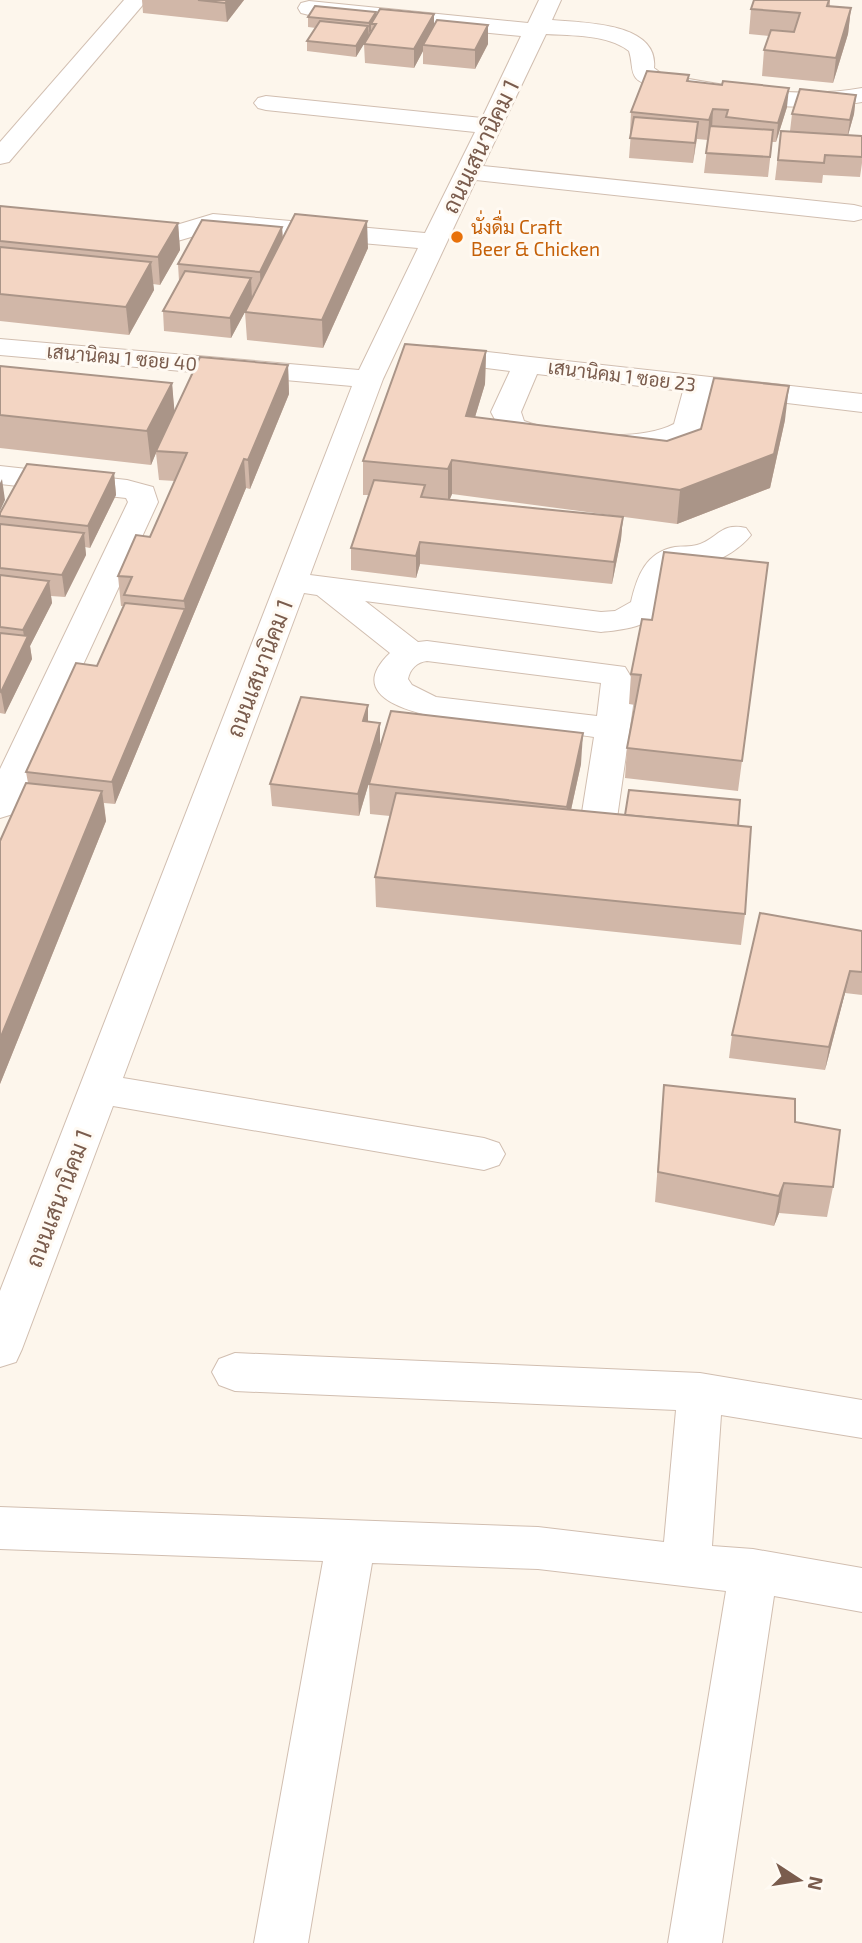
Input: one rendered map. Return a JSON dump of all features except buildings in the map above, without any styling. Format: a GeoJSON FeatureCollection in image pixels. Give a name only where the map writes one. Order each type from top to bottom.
{"type":"FeatureCollection","features":[{"type":"Feature","properties":{"kind":"street"},"geometry":{"type":"LineString","coordinates":[[0,157],[136,0]]}},
{"type":"Feature","properties":{"kind":"street"},"geometry":{"type":"LineString","coordinates":[[309,8],[541,19],[622,37],[638,45],[644,58],[642,70],[655,80],[812,100],[852,98],[862,94]]}},
{"type":"Feature","properties":{"kind":"street","name":"ถนนเสนานิคม 1"},"geometry":{"type":"LineString","coordinates":[[0,1349],[376,364],[541,19]]}},
{"type":"Feature","properties":{"kind":"street"},"geometry":{"type":"LineString","coordinates":[[266,103],[490,126]]}},
{"type":"Feature","properties":{"kind":"street"},"geometry":{"type":"LineString","coordinates":[[468,172],[854,213]]}},
{"type":"Feature","properties":{"kind":"street"},"geometry":{"type":"LineString","coordinates":[[101,228],[174,234],[213,222],[237,223],[434,242]]}},
{"type":"Feature","properties":{"kind":"street","name":"เสนานิคม 1 ซอย 40"},"geometry":{"type":"LineString","coordinates":[[0,346],[376,364]]}},
{"type":"Feature","properties":{"kind":"street","name":"เสนานิคม 1 ซอย 23"},"geometry":{"type":"LineString","coordinates":[[376,364],[528,364],[862,403]]}},
{"type":"Feature","properties":{"kind":"street"},"geometry":{"type":"LineString","coordinates":[[528,364],[506,412],[512,427],[539,436],[642,443],[669,437],[685,429],[696,404],[698,383]]}},
{"type":"Feature","properties":{"kind":"street"},"geometry":{"type":"LineString","coordinates":[[0,475],[127,489],[142,493],[143,502],[0,806]]}},
{"type":"Feature","properties":{"kind":"street"},"geometry":{"type":"LineString","coordinates":[[292,582],[601,622],[623,620],[646,607],[651,584],[662,563],[676,556],[705,554],[735,535]]}},
{"type":"Feature","properties":{"kind":"street"},"geometry":{"type":"LineString","coordinates":[[327,587],[411,653]]}},
{"type":"Feature","properties":{"kind":"street"},"geometry":{"type":"LineString","coordinates":[[598,825],[619,685],[613,674],[428,651],[411,653],[398,662],[393,674],[397,693],[431,707],[611,728]]}},
{"type":"Feature","properties":{"kind":"street"},"geometry":{"type":"LineString","coordinates":[[99,1089],[484,1154]]}},
{"type":"Feature","properties":{"kind":"street"},"geometry":{"type":"LineString","coordinates":[[235,1372],[701,1392],[862,1419]]}},
{"type":"Feature","properties":{"kind":"street"},"geometry":{"type":"LineString","coordinates":[[686,1566],[701,1392]]}},
{"type":"Feature","properties":{"kind":"street"},"geometry":{"type":"LineString","coordinates":[[0,1528],[538,1548],[686,1566],[753,1571],[862,1590]]}},
{"type":"Feature","properties":{"kind":"street"},"geometry":{"type":"LineString","coordinates":[[281,1943],[351,1542]]}},
{"type":"Feature","properties":{"kind":"street"},"geometry":{"type":"LineString","coordinates":[[695,1943],[753,1571]]}},
{"type":"Feature","properties":{"kind":"place","name":"นั่งดื่ม Craft Beer & Chicken"},"geometry":{"type":"Point","coordinates":[457,237]}}]}
